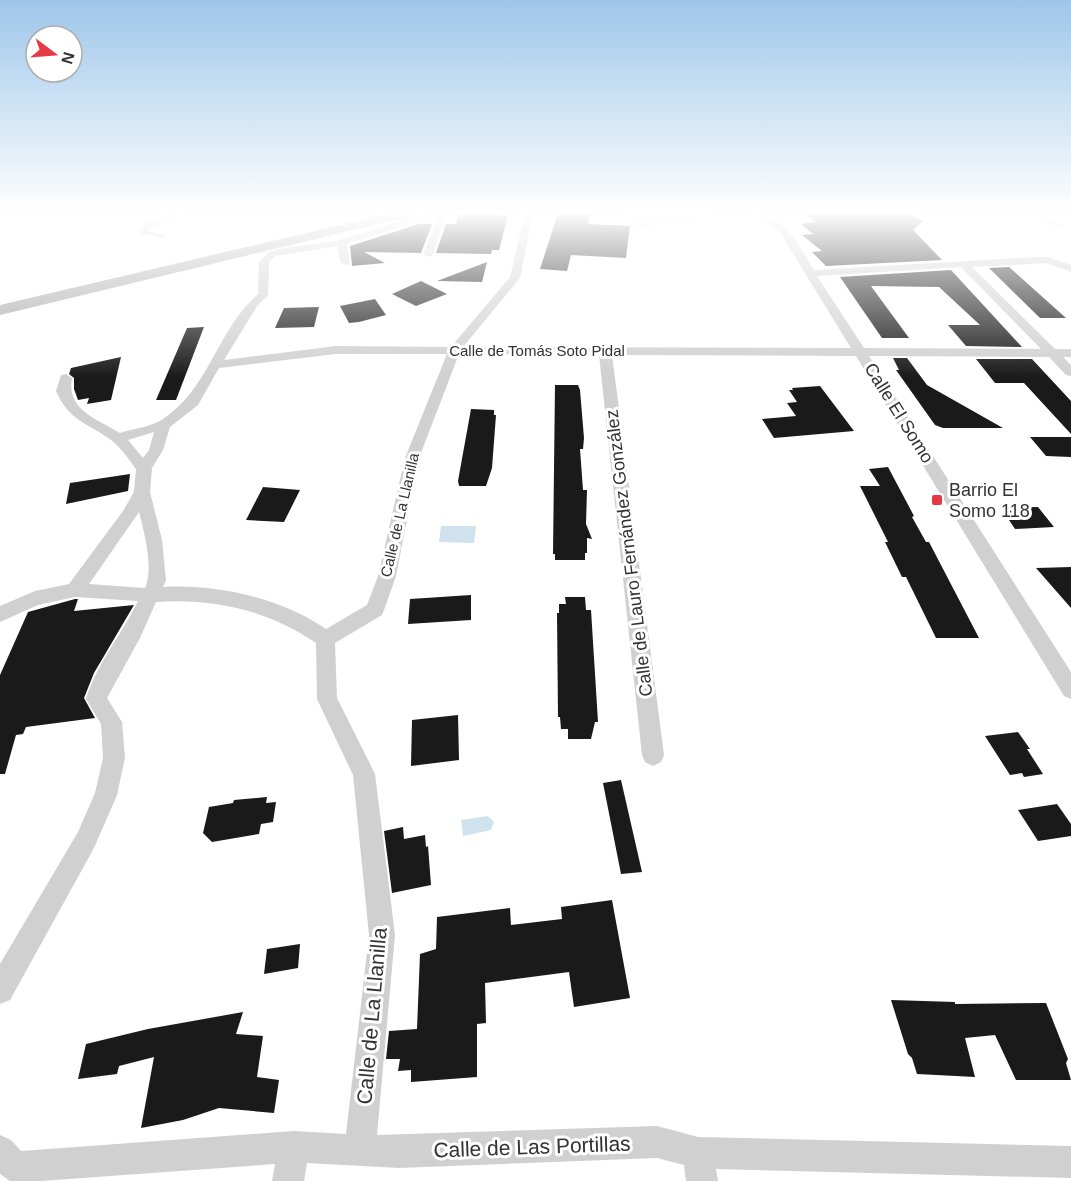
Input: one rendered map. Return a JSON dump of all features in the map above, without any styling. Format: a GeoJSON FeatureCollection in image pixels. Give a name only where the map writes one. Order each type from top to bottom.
{"type":"FeatureCollection","features":[{"type":"Feature","properties":{"kind":"main road"},"geometry":{"type":"LineString","coordinates":[[0,303],[152,268]]}},
{"type":"Feature","properties":{"kind":"main road"},"geometry":{"type":"LineString","coordinates":[[0,310],[176,268]]}},
{"type":"Feature","properties":{"kind":"street"},"geometry":{"type":"LineString","coordinates":[[118,438],[163,425],[193,402],[253,304],[263,295],[264,268]]}},
{"type":"Feature","properties":{"kind":"street","name":"Calle de La Llanilla"},"geometry":{"type":"LineString","coordinates":[[360,1152],[382,934],[364,774],[327,699],[325,639],[375,610],[387,576],[412,458],[454,351],[515,278],[517,268]]}},
{"type":"Feature","properties":{"kind":"street","name":"Calle El Somo"},"geometry":{"type":"LineString","coordinates":[[806,268],[861,352],[1071,690]]}},
{"type":"Feature","properties":{"kind":"street"},"geometry":{"type":"LineString","coordinates":[[809,273],[884,268]]}},
{"type":"Feature","properties":{"kind":"street"},"geometry":{"type":"LineString","coordinates":[[967,268],[1071,372]]}},
{"type":"Feature","properties":{"kind":"street","name":"Calle de Tomás Soto Pidal"},"geometry":{"type":"LineString","coordinates":[[214,365],[336,350],[1071,353]]}},
{"type":"Feature","properties":{"kind":"street","name":"Calle de Lauro Fernández González"},"geometry":{"type":"LineString","coordinates":[[605,352],[653,755]]}},
{"type":"Feature","properties":{"kind":"street"},"geometry":{"type":"LineString","coordinates":[[66,378],[63,391],[69,405],[81,416],[118,438],[144,468]]}},
{"type":"Feature","properties":{"kind":"street"},"geometry":{"type":"LineString","coordinates":[[0,990],[86,840],[106,795],[114,758],[112,731],[111,722],[96,699],[99,689],[133,632],[157,580],[154,540],[142,492],[144,468],[156,450],[163,425]]}},
{"type":"Feature","properties":{"kind":"street"},"geometry":{"type":"LineString","coordinates":[[75,590],[129,515],[142,492]]}},
{"type":"Feature","properties":{"kind":"street"},"geometry":{"type":"LineString","coordinates":[[0,614],[35,598],[75,590],[149,595],[201,594],[240,601],[299,621],[325,639]]}},
{"type":"Feature","properties":{"kind":"street","name":"Calle de Las Portillas"},"geometry":{"type":"LineString","coordinates":[[8,1166],[294,1147],[360,1152],[657,1142],[700,1167],[1071,1162]]}},
{"type":"Feature","properties":{"kind":"street"},"geometry":{"type":"LineString","coordinates":[[288,1181],[294,1147]]}},
{"type":"Feature","properties":{"kind":"water"},"geometry":{"type":"Polygon","coordinates":[[[441,526],[476,526],[474,543],[439,542],[441,526]]]}},
{"type":"Feature","properties":{"kind":"water"},"geometry":{"type":"Polygon","coordinates":[[[488,816],[494,822],[491,830],[463,836],[461,820],[488,816]]]}},
{"type":"Feature","properties":{"kind":"building"},"geometry":{"type":"Polygon","coordinates":[[[471,268],[485,268],[482,282],[437,281],[471,268]]]}},
{"type":"Feature","properties":{"kind":"building"},"geometry":{"type":"Polygon","coordinates":[[[540,268],[568,268],[567,271],[540,268]]]}},
{"type":"Feature","properties":{"kind":"building"},"geometry":{"type":"Polygon","coordinates":[[[989,268],[1010,268],[1066,318],[1040,318],[989,268]]]}},
{"type":"Feature","properties":{"kind":"building"},"geometry":{"type":"Polygon","coordinates":[[[951,270],[1022,347],[966,346],[948,325],[980,325],[939,287],[871,286],[909,338],[882,338],[840,277],[951,270]]]}},
{"type":"Feature","properties":{"kind":"building"},"geometry":{"type":"Polygon","coordinates":[[[421,281],[447,294],[416,306],[392,294],[421,281]]]}},
{"type":"Feature","properties":{"kind":"building"},"geometry":{"type":"Polygon","coordinates":[[[375,299],[386,315],[349,323],[340,306],[375,299]]]}},
{"type":"Feature","properties":{"kind":"building"},"geometry":{"type":"Polygon","coordinates":[[[319,307],[314,327],[275,328],[284,308],[319,307]]]}},
{"type":"Feature","properties":{"kind":"building"},"geometry":{"type":"Polygon","coordinates":[[[204,327],[176,400],[156,400],[187,328],[204,327]]]}},
{"type":"Feature","properties":{"kind":"building"},"geometry":{"type":"Polygon","coordinates":[[[121,357],[111,400],[87,404],[89,398],[78,400],[74,389],[74,378],[69,374],[71,368],[121,357]]]}},
{"type":"Feature","properties":{"kind":"building"},"geometry":{"type":"Polygon","coordinates":[[[893,358],[907,358],[927,385],[1003,428],[943,428],[935,425],[896,370],[899,370],[893,358]]]}},
{"type":"Feature","properties":{"kind":"building"},"geometry":{"type":"Polygon","coordinates":[[[976,359],[1032,359],[1071,401],[1071,434],[1024,383],[995,383],[976,359]]]}},
{"type":"Feature","properties":{"kind":"building"},"geometry":{"type":"Polygon","coordinates":[[[555,385],[578,385],[580,390],[584,438],[583,449],[580,449],[583,490],[587,490],[586,524],[592,539],[587,538],[585,560],[555,560],[555,554],[553,554],[555,385]]]}},
{"type":"Feature","properties":{"kind":"building"},"geometry":{"type":"Polygon","coordinates":[[[820,386],[854,431],[774,438],[762,419],[796,416],[787,403],[797,402],[789,390],[820,386]]]}},
{"type":"Feature","properties":{"kind":"building"},"geometry":{"type":"Polygon","coordinates":[[[471,409],[494,410],[494,415],[496,415],[492,468],[486,486],[459,486],[458,481],[471,409]]]}},
{"type":"Feature","properties":{"kind":"building"},"geometry":{"type":"Polygon","coordinates":[[[1030,437],[1071,437],[1071,457],[1046,456],[1030,437]]]}},
{"type":"Feature","properties":{"kind":"building"},"geometry":{"type":"Polygon","coordinates":[[[888,467],[914,516],[912,517],[926,542],[929,542],[979,638],[936,638],[906,577],[902,577],[885,542],[888,542],[860,486],[880,486],[869,469],[888,467]]]}},
{"type":"Feature","properties":{"kind":"building"},"geometry":{"type":"Polygon","coordinates":[[[130,474],[128,491],[66,504],[70,483],[130,474]]]}},
{"type":"Feature","properties":{"kind":"building"},"geometry":{"type":"Polygon","coordinates":[[[263,487],[300,490],[284,522],[246,520],[263,487]]]}},
{"type":"Feature","properties":{"kind":"building"},"geometry":{"type":"Polygon","coordinates":[[[1038,507],[1054,527],[1015,529],[1001,508],[1038,507]]]}},
{"type":"Feature","properties":{"kind":"building"},"geometry":{"type":"Polygon","coordinates":[[[1071,567],[1071,608],[1036,568],[1071,567]]]}},
{"type":"Feature","properties":{"kind":"building"},"geometry":{"type":"Polygon","coordinates":[[[471,595],[471,620],[408,624],[410,599],[471,595]]]}},
{"type":"Feature","properties":{"kind":"building"},"geometry":{"type":"Polygon","coordinates":[[[565,597],[585,597],[586,610],[591,610],[598,722],[595,722],[591,739],[568,739],[568,729],[561,729],[560,717],[558,717],[557,613],[559,613],[559,604],[566,604],[565,597]]]}},
{"type":"Feature","properties":{"kind":"building"},"geometry":{"type":"Polygon","coordinates":[[[78,599],[74,611],[134,605],[94,673],[84,698],[95,718],[26,727],[23,734],[16,735],[5,774],[0,774],[0,675],[28,612],[78,599]]]}},
{"type":"Feature","properties":{"kind":"building"},"geometry":{"type":"Polygon","coordinates":[[[458,715],[459,760],[411,766],[412,720],[458,715]]]}},
{"type":"Feature","properties":{"kind":"building"},"geometry":{"type":"Polygon","coordinates":[[[1018,732],[1043,774],[1024,777],[1022,773],[1010,775],[985,736],[1018,732]]]}},
{"type":"Feature","properties":{"kind":"building"},"geometry":{"type":"Polygon","coordinates":[[[621,780],[642,872],[621,874],[603,783],[621,780]]]}},
{"type":"Feature","properties":{"kind":"building"},"geometry":{"type":"Polygon","coordinates":[[[267,797],[266,803],[276,802],[273,822],[261,824],[259,834],[212,842],[203,833],[209,807],[233,803],[234,800],[267,797]]]}},
{"type":"Feature","properties":{"kind":"building"},"geometry":{"type":"Polygon","coordinates":[[[1057,804],[1071,824],[1071,836],[1038,841],[1018,810],[1057,804]]]}},
{"type":"Feature","properties":{"kind":"building"},"geometry":{"type":"Polygon","coordinates":[[[403,827],[404,839],[425,835],[431,885],[392,893],[384,831],[403,827]]]}},
{"type":"Feature","properties":{"kind":"building"},"geometry":{"type":"Polygon","coordinates":[[[612,900],[630,998],[574,1007],[569,972],[485,983],[486,1023],[477,1024],[477,1077],[411,1082],[411,1070],[398,1071],[400,1059],[386,1059],[389,1031],[417,1029],[420,954],[436,949],[437,917],[510,908],[511,925],[562,919],[561,907],[612,900]]]}},
{"type":"Feature","properties":{"kind":"building"},"geometry":{"type":"Polygon","coordinates":[[[300,944],[298,968],[264,974],[267,949],[300,944]]]}},
{"type":"Feature","properties":{"kind":"building"},"geometry":{"type":"Polygon","coordinates":[[[891,1000],[955,1002],[955,1004],[1046,1003],[1068,1059],[1066,1063],[1071,1080],[1016,1080],[995,1035],[965,1038],[975,1077],[917,1074],[912,1058],[908,1054],[891,1000]]]}},
{"type":"Feature","properties":{"kind":"building"},"geometry":{"type":"Polygon","coordinates":[[[243,1012],[236,1034],[263,1036],[257,1077],[279,1080],[274,1113],[219,1108],[183,1120],[141,1128],[154,1057],[119,1066],[117,1074],[78,1079],[86,1044],[148,1029],[243,1012]]]}},
{"type":"Feature","properties":{"kind":"place","name":"Barrio El Somo 118"},"geometry":{"type":"Point","coordinates":[937,500]}}]}
